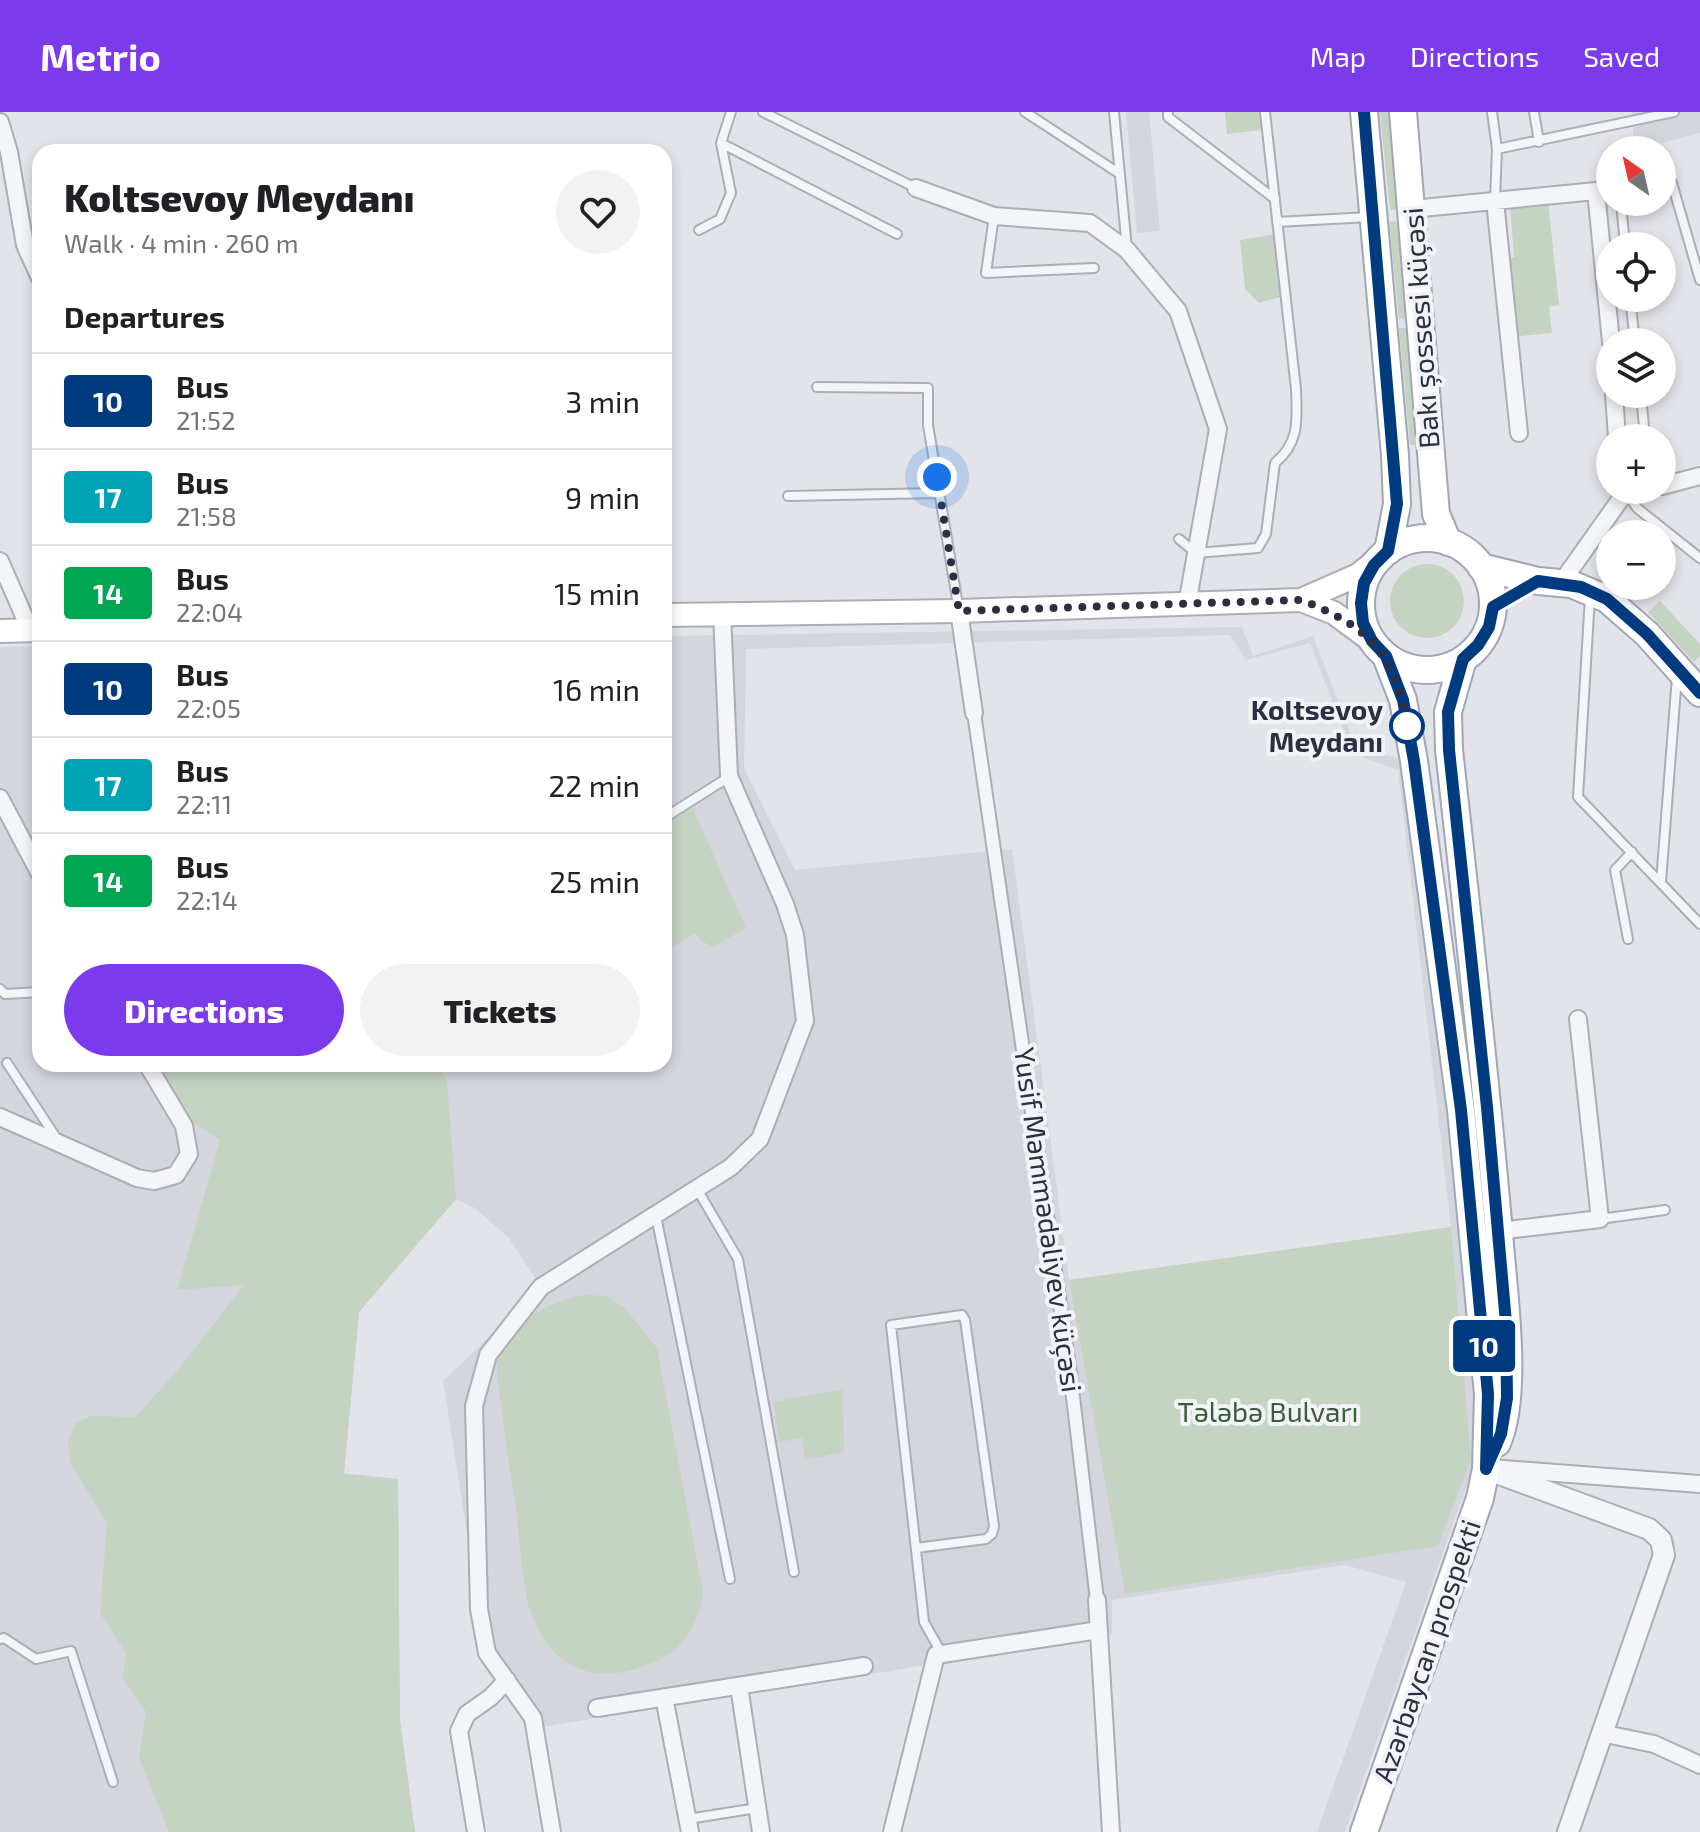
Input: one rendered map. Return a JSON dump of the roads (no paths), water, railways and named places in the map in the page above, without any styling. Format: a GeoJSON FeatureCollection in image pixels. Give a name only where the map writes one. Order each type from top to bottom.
{"type":"FeatureCollection","features":[{"type":"Feature","properties":{"kind":"main road","name":"Bakı şossesi küçəsi"},"geometry":{"type":"LineString","coordinates":[[1364,112],[1397,504],[1388,551]]}},
{"type":"Feature","properties":{"kind":"main road","name":"Bakı şossesi küçəsi"},"geometry":{"type":"LineString","coordinates":[[1403,112],[1436,514],[1448,542]]}},
{"type":"Feature","properties":{"kind":"main road"},"geometry":{"type":"LineString","coordinates":[[672,615],[959,611],[1301,600],[1358,575],[1388,551],[1407,541],[1427,538],[1448,542],[1466,551],[1481,567],[1490,586],[1493,607],[1489,627],[1478,645],[1463,659],[1445,668],[1424,670],[1404,666],[1334,613],[1301,600]]}},
{"type":"Feature","properties":{"kind":"main road"},"geometry":{"type":"LineString","coordinates":[[1379,649],[1363,623],[1364,583],[1374,565],[1388,551]]}},
{"type":"Feature","properties":{"kind":"main road"},"geometry":{"type":"LineString","coordinates":[[1481,567],[1590,591],[1607,599],[1647,634],[1700,693]]}},
{"type":"Feature","properties":{"kind":"main road"},"geometry":{"type":"LineString","coordinates":[[1493,607],[1549,582]]}},
{"type":"Feature","properties":{"kind":"main road"},"geometry":{"type":"LineString","coordinates":[[0,631],[32,630]]}},
{"type":"Feature","properties":{"kind":"main road","name":"Azərbaycan prospekti"},"geometry":{"type":"LineString","coordinates":[[1364,1832],[1480,1498],[1486,1469],[1488,1394],[1461,1110],[1414,761],[1403,700],[1379,649]]}},
{"type":"Feature","properties":{"kind":"main road","name":"Azərbaycan prospekti"},"geometry":{"type":"LineString","coordinates":[[1463,659],[1448,712],[1449,750],[1491,1143],[1506,1323],[1507,1398],[1501,1434],[1486,1469]]}},
{"type":"Feature","properties":{"kind":"main road"},"geometry":{"type":"LineString","coordinates":[[1463,1146],[1491,1143]]}},
{"type":"Feature","properties":{"kind":"street"},"geometry":{"type":"LineString","coordinates":[[0,122],[12,166],[25,245],[32,260]]}},
{"type":"Feature","properties":{"kind":"street"},"geometry":{"type":"LineString","coordinates":[[916,188],[994,216],[1090,223],[1127,250],[1178,311],[1218,429],[1187,605]]}},
{"type":"Feature","properties":{"kind":"street"},"geometry":{"type":"LineString","coordinates":[[1412,209],[1596,191]]}},
{"type":"Feature","properties":{"kind":"street"},"geometry":{"type":"LineString","coordinates":[[1495,201],[1519,433]]}},
{"type":"Feature","properties":{"kind":"street"},"geometry":{"type":"LineString","coordinates":[[1604,216],[1610,328]]}},
{"type":"Feature","properties":{"kind":"street"},"geometry":{"type":"LineString","coordinates":[[1676,482],[1700,476]]}},
{"type":"Feature","properties":{"kind":"street"},"geometry":{"type":"LineString","coordinates":[[1549,582],[1615,504]]}},
{"type":"Feature","properties":{"kind":"street"},"geometry":{"type":"LineString","coordinates":[[0,561],[32,624]]}},
{"type":"Feature","properties":{"kind":"street","name":"Yusif Məmmədəliyev küçəsi"},"geometry":{"type":"LineString","coordinates":[[959,611],[1071,1380],[1097,1600],[1111,1832]]}},
{"type":"Feature","properties":{"kind":"street"},"geometry":{"type":"LineString","coordinates":[[552,1832],[533,1718],[487,1653],[479,1609],[474,1406],[488,1355],[541,1287],[731,1167],[760,1139],[805,1021],[795,935],[785,904],[729,776],[722,613]]}},
{"type":"Feature","properties":{"kind":"street"},"geometry":{"type":"LineString","coordinates":[[0,798],[32,859]]}},
{"type":"Feature","properties":{"kind":"street"},"geometry":{"type":"LineString","coordinates":[[1499,1231],[1600,1219],[1578,1019]]}},
{"type":"Feature","properties":{"kind":"street"},"geometry":{"type":"LineString","coordinates":[[0,1117],[137,1178],[154,1181],[176,1175],[189,1154],[184,1126],[152,1072]]}},
{"type":"Feature","properties":{"kind":"street"},"geometry":{"type":"LineString","coordinates":[[1486,1469],[1510,1468],[1700,1484]]}},
{"type":"Feature","properties":{"kind":"street"},"geometry":{"type":"LineString","coordinates":[[1486,1469],[1649,1529],[1661,1540],[1664,1555],[1568,1832]]}},
{"type":"Feature","properties":{"kind":"street"},"geometry":{"type":"LineString","coordinates":[[892,1832],[936,1655],[1099,1630]]}},
{"type":"Feature","properties":{"kind":"street"},"geometry":{"type":"LineString","coordinates":[[597,1708],[864,1666]]}},
{"type":"Feature","properties":{"kind":"street"},"geometry":{"type":"LineString","coordinates":[[476,1832],[459,1731],[467,1714],[491,1697],[507,1680]]}},
{"type":"Feature","properties":{"kind":"street"},"geometry":{"type":"LineString","coordinates":[[739,1686],[761,1832]]}},
{"type":"Feature","properties":{"kind":"street"},"geometry":{"type":"LineString","coordinates":[[664,1697],[689,1826]]}},
{"type":"Feature","properties":{"kind":"street"},"geometry":{"type":"LineString","coordinates":[[1601,1733],[1654,1744],[1700,1765]]}},
{"type":"Feature","properties":{"kind":"lane"},"geometry":{"type":"LineString","coordinates":[[699,230],[720,219],[731,193],[721,143],[731,112]]}},
{"type":"Feature","properties":{"kind":"lane"},"geometry":{"type":"LineString","coordinates":[[763,112],[916,188]]}},
{"type":"Feature","properties":{"kind":"lane"},"geometry":{"type":"LineString","coordinates":[[1025,112],[1120,174]]}},
{"type":"Feature","properties":{"kind":"lane"},"geometry":{"type":"LineString","coordinates":[[1114,112],[1127,250]]}},
{"type":"Feature","properties":{"kind":"lane"},"geometry":{"type":"LineString","coordinates":[[1168,112],[1168,117],[1275,199]]}},
{"type":"Feature","properties":{"kind":"lane"},"geometry":{"type":"LineString","coordinates":[[1179,539],[1196,553],[1258,548],[1266,534],[1275,463],[1288,452],[1297,427],[1296,389],[1265,112]]}},
{"type":"Feature","properties":{"kind":"lane"},"geometry":{"type":"LineString","coordinates":[[1492,112],[1497,149],[1495,201]]}},
{"type":"Feature","properties":{"kind":"lane"},"geometry":{"type":"LineString","coordinates":[[1534,112],[1539,142]]}},
{"type":"Feature","properties":{"kind":"lane"},"geometry":{"type":"LineString","coordinates":[[1497,149],[1674,112]]}},
{"type":"Feature","properties":{"kind":"lane"},"geometry":{"type":"LineString","coordinates":[[721,143],[897,234]]}},
{"type":"Feature","properties":{"kind":"lane"},"geometry":{"type":"LineString","coordinates":[[1676,197],[1700,280]]}},
{"type":"Feature","properties":{"kind":"lane"},"geometry":{"type":"LineString","coordinates":[[994,216],[986,273],[1094,268]]}},
{"type":"Feature","properties":{"kind":"lane"},"geometry":{"type":"LineString","coordinates":[[1277,222],[1373,217]]}},
{"type":"Feature","properties":{"kind":"lane"},"geometry":{"type":"LineString","coordinates":[[817,387],[928,388],[928,425],[959,611]]}},
{"type":"Feature","properties":{"kind":"lane"},"geometry":{"type":"LineString","coordinates":[[788,496],[939,493]]}},
{"type":"Feature","properties":{"kind":"lane"},"geometry":{"type":"LineString","coordinates":[[1633,504],[1700,558]]}},
{"type":"Feature","properties":{"kind":"lane"},"geometry":{"type":"LineString","coordinates":[[1590,591],[1578,797],[1700,924]]}},
{"type":"Feature","properties":{"kind":"lane"},"geometry":{"type":"LineString","coordinates":[[1661,882],[1677,669]]}},
{"type":"Feature","properties":{"kind":"lane"},"geometry":{"type":"LineString","coordinates":[[672,813],[729,776]]}},
{"type":"Feature","properties":{"kind":"lane"},"geometry":{"type":"LineString","coordinates":[[1628,939],[1615,870],[1632,852]]}},
{"type":"Feature","properties":{"kind":"lane"},"geometry":{"type":"LineString","coordinates":[[0,989],[5,994],[32,992]]}},
{"type":"Feature","properties":{"kind":"lane"},"geometry":{"type":"LineString","coordinates":[[7,1063],[59,1143]]}},
{"type":"Feature","properties":{"kind":"lane"},"geometry":{"type":"LineString","coordinates":[[697,1189],[738,1259],[794,1572]]}},
{"type":"Feature","properties":{"kind":"lane"},"geometry":{"type":"LineString","coordinates":[[1600,1219],[1665,1210]]}},
{"type":"Feature","properties":{"kind":"lane"},"geometry":{"type":"LineString","coordinates":[[656,1216],[730,1579]]}},
{"type":"Feature","properties":{"kind":"lane"},"geometry":{"type":"LineString","coordinates":[[916,1548],[986,1539],[992,1534],[994,1526],[962,1315],[891,1325],[924,1622],[942,1654]]}},
{"type":"Feature","properties":{"kind":"lane"},"geometry":{"type":"LineString","coordinates":[[0,1639],[4,1638],[36,1659],[71,1651],[113,1782]]}},
{"type":"Feature","properties":{"kind":"lane"},"geometry":{"type":"LineString","coordinates":[[689,1826],[757,1808]]}},
{"type":"Feature","properties":{"kind":"place","name":"Koltsevoy Meydanı"},"geometry":{"type":"Point","coordinates":[1407,726]}},
{"type":"Feature","properties":{"kind":"park label","name":"Tələbə Bulvarı"},"geometry":{"type":"Point","coordinates":[1268,1412]}}]}
